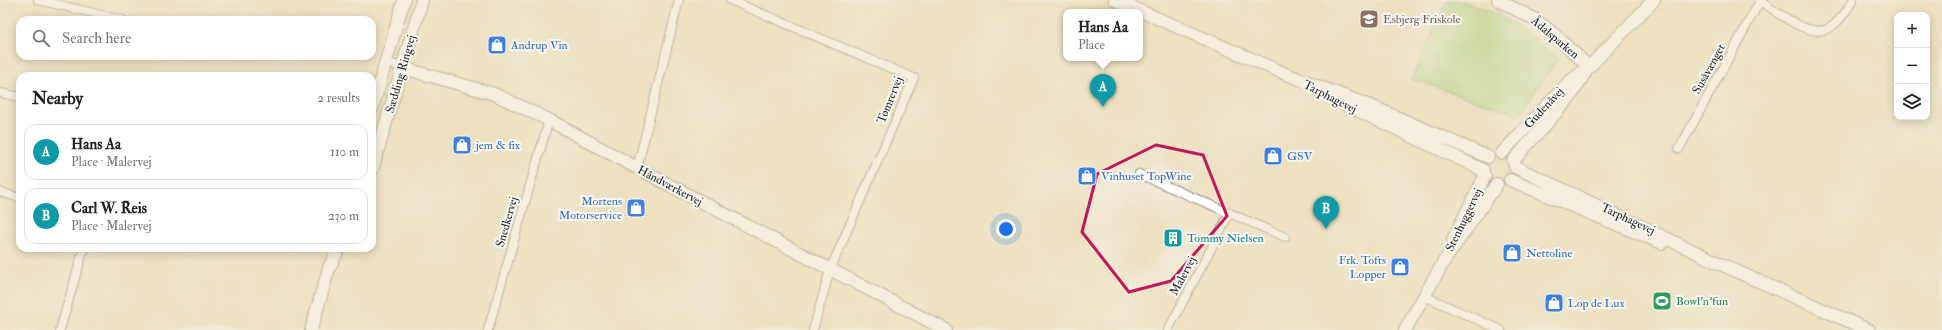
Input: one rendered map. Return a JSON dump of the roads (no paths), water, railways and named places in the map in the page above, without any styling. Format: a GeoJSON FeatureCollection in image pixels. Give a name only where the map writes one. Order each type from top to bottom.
{"type":"FeatureCollection","features":[{"type":"Feature","properties":{"kind":"street"},"geometry":{"type":"LineString","coordinates":[[38,0],[106,16]]}},
{"type":"Feature","properties":{"kind":"street","name":"Sædding Ringvej"},"geometry":{"type":"LineString","coordinates":[[376,96],[404,0]]}},
{"type":"Feature","properties":{"kind":"street","name":"Sædding Ringvej"},"geometry":{"type":"LineString","coordinates":[[376,157],[422,0]]}},
{"type":"Feature","properties":{"kind":"street"},"geometry":{"type":"LineString","coordinates":[[637,168],[679,0]]}},
{"type":"Feature","properties":{"kind":"street","name":"Tømrervej"},"geometry":{"type":"LineString","coordinates":[[730,0],[914,78],[830,270]]}},
{"type":"Feature","properties":{"kind":"street","name":"Tarphagevej"},"geometry":{"type":"LineString","coordinates":[[1115,0],[1136,9]]}},
{"type":"Feature","properties":{"kind":"street","name":"Ådalsparken"},"geometry":{"type":"LineString","coordinates":[[1498,0],[1536,20],[1554,34],[1589,67]]}},
{"type":"Feature","properties":{"kind":"street","name":"Gudenåvej"},"geometry":{"type":"LineString","coordinates":[[1502,153],[1569,82],[1589,67],[1654,0]]}},
{"type":"Feature","properties":{"kind":"street","name":"Susåvænget"},"geometry":{"type":"LineString","coordinates":[[1679,149],[1759,0],[1800,27],[1814,31],[1830,28],[1840,19],[1853,0]]}},
{"type":"Feature","properties":{"kind":"street","name":"Tarphagevej"},"geometry":{"type":"LineString","coordinates":[[1143,12],[1286,74],[1373,108],[1488,157]]}},
{"type":"Feature","properties":{"kind":"street","name":"Håndværkervej"},"geometry":{"type":"LineString","coordinates":[[386,62],[494,94],[549,120],[637,168],[946,330]]}},
{"type":"Feature","properties":{"kind":"street","name":"Gudenåvej"},"geometry":{"type":"LineString","coordinates":[[1514,164],[1570,96],[1589,67]]}},
{"type":"Feature","properties":{"kind":"street","name":"Tarphagevej"},"geometry":{"type":"LineString","coordinates":[[1286,74],[1367,116],[1484,173]]}},
{"type":"Feature","properties":{"kind":"street"},"geometry":{"type":"LineString","coordinates":[[0,93],[16,97]]}},
{"type":"Feature","properties":{"kind":"street","name":"Snedkervej"},"geometry":{"type":"LineString","coordinates":[[488,330],[549,120]]}},
{"type":"Feature","properties":{"kind":"street"},"geometry":{"type":"LineString","coordinates":[[1497,153],[1502,153],[1514,164],[1513,176],[1506,183],[1497,184],[1490,182],[1484,173],[1483,165],[1488,157],[1497,153]]}},
{"type":"Feature","properties":{"kind":"street","name":"Tarphagevej"},"geometry":{"type":"LineString","coordinates":[[1514,164],[1740,273],[1869,330]]}},
{"type":"Feature","properties":{"kind":"street","name":"Stenhuggervej"},"geometry":{"type":"LineString","coordinates":[[1443,263],[1461,220],[1484,173]]}},
{"type":"Feature","properties":{"kind":"street"},"geometry":{"type":"LineString","coordinates":[[1139,174],[1285,237]]}},
{"type":"Feature","properties":{"kind":"street","name":"Tarphagevej"},"geometry":{"type":"LineString","coordinates":[[1510,180],[1626,230],[1740,273]]}},
{"type":"Feature","properties":{"kind":"street","name":"Stenhuggervej"},"geometry":{"type":"LineString","coordinates":[[1404,330],[1443,263],[1497,184]]}},
{"type":"Feature","properties":{"kind":"street"},"geometry":{"type":"LineString","coordinates":[[0,192],[16,197]]}},
{"type":"Feature","properties":{"kind":"street","name":"Malervej"},"geometry":{"type":"LineString","coordinates":[[1168,330],[1230,213]]}},
{"type":"Feature","properties":{"kind":"street"},"geometry":{"type":"LineString","coordinates":[[60,330],[83,252]]}},
{"type":"Feature","properties":{"kind":"street"},"geometry":{"type":"LineString","coordinates":[[329,268],[331,252]]}},
{"type":"Feature","properties":{"kind":"street"},"geometry":{"type":"LineString","coordinates":[[311,330],[329,268],[337,252]]}},
{"type":"Feature","properties":{"kind":"street"},"geometry":{"type":"LineString","coordinates":[[813,330],[830,270]]}},
{"type":"Feature","properties":{"kind":"street"},"geometry":{"type":"LineString","coordinates":[[1424,296],[1501,330]]}},
{"type":"Feature","properties":{"kind":"place","name":"Esbjerg Friskole"},"geometry":{"type":"Point","coordinates":[1369,19]}},
{"type":"Feature","properties":{"kind":"place","name":"Andrup Vin"},"geometry":{"type":"Point","coordinates":[497,45]}},
{"type":"Feature","properties":{"kind":"place","name":"Hans Aa"},"geometry":{"type":"Point","coordinates":[1103,107]}},
{"type":"Feature","properties":{"kind":"place","name":"jem & fix"},"geometry":{"type":"Point","coordinates":[462,145]}},
{"type":"Feature","properties":{"kind":"place","name":"GSV"},"geometry":{"type":"Point","coordinates":[1273,156]}},
{"type":"Feature","properties":{"kind":"place","name":"Vinhuset TopWine"},"geometry":{"type":"Point","coordinates":[1087,176]}},
{"type":"Feature","properties":{"kind":"place","name":"Mortens Motorservice"},"geometry":{"type":"Point","coordinates":[636,208]}},
{"type":"Feature","properties":{"kind":"place","name":"Carl W. Reis"},"geometry":{"type":"Point","coordinates":[1326,229]}},
{"type":"Feature","properties":{"kind":"place","name":"Tommy Nielsen"},"geometry":{"type":"Point","coordinates":[1173,238]}},
{"type":"Feature","properties":{"kind":"place","name":"Nettoline"},"geometry":{"type":"Point","coordinates":[1512,253]}},
{"type":"Feature","properties":{"kind":"place","name":"Frk. Tofts Lopper"},"geometry":{"type":"Point","coordinates":[1400,267]}},
{"type":"Feature","properties":{"kind":"place","name":"Bowl'n'fun"},"geometry":{"type":"Point","coordinates":[1662,301]}},
{"type":"Feature","properties":{"kind":"place","name":"Lop de Lux"},"geometry":{"type":"Point","coordinates":[1554,303]}}]}
